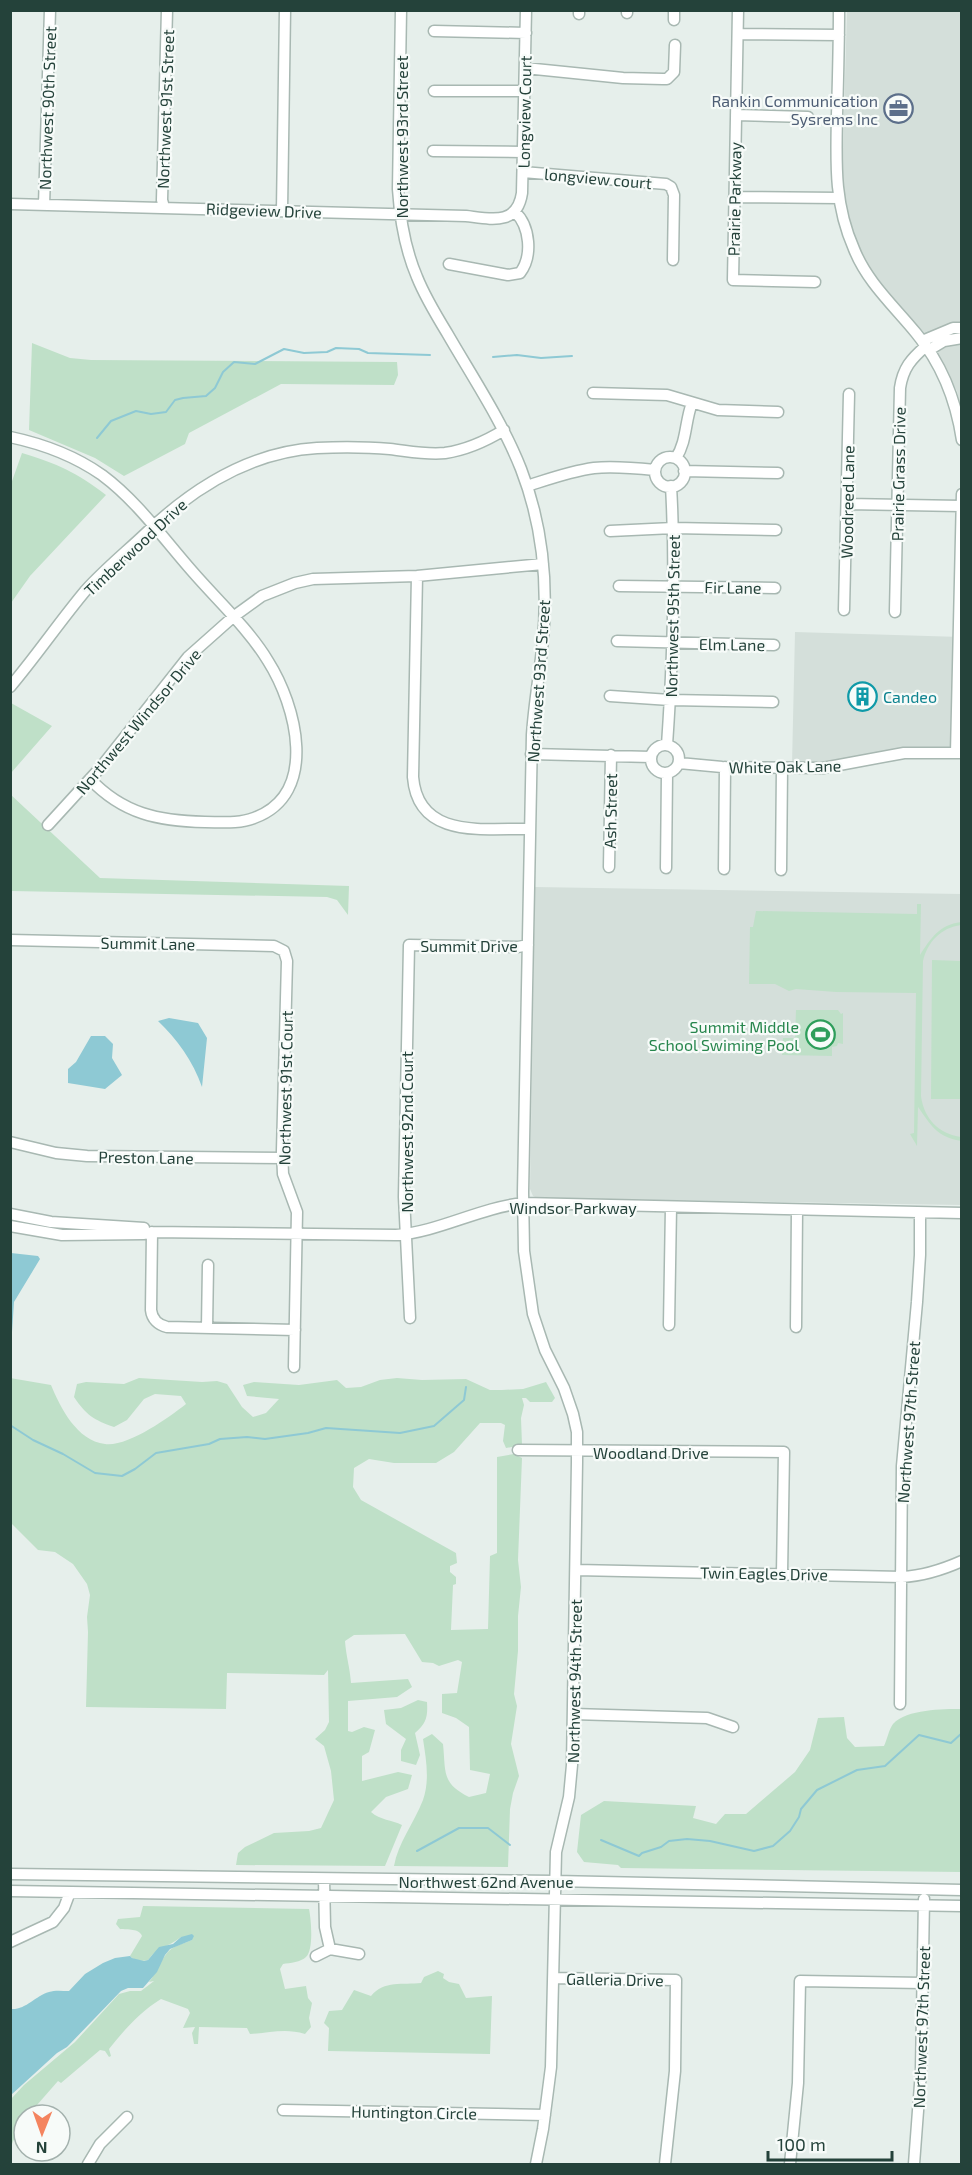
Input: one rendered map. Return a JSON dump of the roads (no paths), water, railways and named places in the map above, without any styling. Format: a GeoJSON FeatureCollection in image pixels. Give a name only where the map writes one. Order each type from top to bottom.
{"type":"FeatureCollection","features":[{"type":"Feature","properties":{"kind":"street","name":"Northwest 90th Street"},"geometry":{"type":"LineString","coordinates":[[44,205],[50,10]]}},
{"type":"Feature","properties":{"kind":"street","name":"Northwest 91st Street"},"geometry":{"type":"LineString","coordinates":[[164,207],[162,200],[167,10]]}},
{"type":"Feature","properties":{"kind":"street"},"geometry":{"type":"LineString","coordinates":[[282,210],[285,10]]}},
{"type":"Feature","properties":{"kind":"street","name":"Northwest 93rd Street"},"geometry":{"type":"LineString","coordinates":[[401,10],[398,180],[400,214],[410,259],[426,298],[504,430],[527,486],[543,564],[543,632],[534,698],[531,754],[523,1203]]}},
{"type":"Feature","properties":{"kind":"street","name":"Longview Court"},"geometry":{"type":"LineString","coordinates":[[515,212],[521,201],[523,172],[526,10]]}},
{"type":"Feature","properties":{"kind":"street","name":"Prairie Parkway"},"geometry":{"type":"LineString","coordinates":[[738,10],[733,280],[815,282]]}},
{"type":"Feature","properties":{"kind":"street"},"geometry":{"type":"LineString","coordinates":[[839,10],[836,172],[840,211],[859,259],[873,283],[926,345],[948,384],[957,412],[962,440]]}},
{"type":"Feature","properties":{"kind":"street","name":"longview court"},"geometry":{"type":"LineString","coordinates":[[434,31],[526,33]]}},
{"type":"Feature","properties":{"kind":"street"},"geometry":{"type":"LineString","coordinates":[[738,34],[839,35]]}},
{"type":"Feature","properties":{"kind":"street","name":"longview court"},"geometry":{"type":"LineString","coordinates":[[525,68],[623,78],[668,79],[674,72],[675,45]]}},
{"type":"Feature","properties":{"kind":"street","name":"longview court"},"geometry":{"type":"LineString","coordinates":[[434,91],[525,91]]}},
{"type":"Feature","properties":{"kind":"street"},"geometry":{"type":"LineString","coordinates":[[736,115],[808,117]]}},
{"type":"Feature","properties":{"kind":"street","name":"longview court"},"geometry":{"type":"LineString","coordinates":[[433,151],[523,152]]}},
{"type":"Feature","properties":{"kind":"street","name":"longview court"},"geometry":{"type":"LineString","coordinates":[[523,172],[666,184],[671,187],[674,195],[673,260]]}},
{"type":"Feature","properties":{"kind":"street"},"geometry":{"type":"LineString","coordinates":[[734,197],[838,198]]}},
{"type":"Feature","properties":{"kind":"street","name":"Ridgeview Drive"},"geometry":{"type":"LineString","coordinates":[[10,204],[282,210],[499,219],[515,212]]}},
{"type":"Feature","properties":{"kind":"street"},"geometry":{"type":"LineString","coordinates":[[449,264],[508,275],[519,273],[524,264],[528,241],[524,223],[515,212]]}},
{"type":"Feature","properties":{"kind":"street"},"geometry":{"type":"LineString","coordinates":[[926,345],[953,328],[962,328]]}},
{"type":"Feature","properties":{"kind":"street"},"geometry":{"type":"LineString","coordinates":[[926,345],[962,338]]}},
{"type":"Feature","properties":{"kind":"street","name":"Prairie Grass Drive"},"geometry":{"type":"LineString","coordinates":[[895,612],[900,388],[902,374],[907,364],[926,345]]}},
{"type":"Feature","properties":{"kind":"street"},"geometry":{"type":"LineString","coordinates":[[593,393],[667,395],[718,410],[778,412]]}},
{"type":"Feature","properties":{"kind":"street","name":"Woodreed Lane"},"geometry":{"type":"LineString","coordinates":[[844,610],[849,394]]}},
{"type":"Feature","properties":{"kind":"street"},"geometry":{"type":"LineString","coordinates":[[676,458],[684,442],[688,413],[692,403]]}},
{"type":"Feature","properties":{"kind":"street","name":"Timberwood Drive"},"geometry":{"type":"LineString","coordinates":[[10,687],[87,589],[153,525],[215,479],[233,469],[275,454],[318,448],[360,447],[429,454],[444,453],[474,446],[504,430]]}},
{"type":"Feature","properties":{"kind":"street"},"geometry":{"type":"LineString","coordinates":[[10,437],[64,454],[101,474],[131,500],[258,646],[278,678],[291,716],[297,756],[293,779],[281,800],[263,815],[242,822],[181,822],[152,818],[125,806],[90,779]]}},
{"type":"Feature","properties":{"kind":"street"},"geometry":{"type":"LineString","coordinates":[[676,458],[680,461],[684,471],[682,479],[671,486],[666,486],[657,480],[655,470],[662,459],[676,458]]}},
{"type":"Feature","properties":{"kind":"street"},"geometry":{"type":"LineString","coordinates":[[527,486],[595,468],[655,470]]}},
{"type":"Feature","properties":{"kind":"street"},"geometry":{"type":"LineString","coordinates":[[684,471],[778,474]]}},
{"type":"Feature","properties":{"kind":"street","name":"Northwest 95th Street"},"geometry":{"type":"LineString","coordinates":[[667,745],[674,643],[675,586],[671,486]]}},
{"type":"Feature","properties":{"kind":"street"},"geometry":{"type":"LineString","coordinates":[[959,753],[962,494]]}},
{"type":"Feature","properties":{"kind":"street"},"geometry":{"type":"LineString","coordinates":[[847,504],[961,507]]}},
{"type":"Feature","properties":{"kind":"street"},"geometry":{"type":"LineString","coordinates":[[610,531],[673,528],[776,530]]}},
{"type":"Feature","properties":{"kind":"street","name":"Northwest Windsor Drive"},"geometry":{"type":"LineString","coordinates":[[48,825],[127,735],[173,673],[233,617],[262,596],[295,583],[331,578],[417,576],[543,564]]}},
{"type":"Feature","properties":{"kind":"street"},"geometry":{"type":"LineString","coordinates":[[417,576],[413,777],[417,796],[429,814],[446,825],[530,829]]}},
{"type":"Feature","properties":{"kind":"street","name":"Fir Lane"},"geometry":{"type":"LineString","coordinates":[[619,586],[775,588]]}},
{"type":"Feature","properties":{"kind":"street","name":"Elm Lane"},"geometry":{"type":"LineString","coordinates":[[617,641],[774,645]]}},
{"type":"Feature","properties":{"kind":"street"},"geometry":{"type":"LineString","coordinates":[[610,696],[773,702]]}},
{"type":"Feature","properties":{"kind":"street"},"geometry":{"type":"LineString","coordinates":[[667,745],[677,751],[679,763],[675,770],[667,774],[655,770],[651,757],[657,748],[667,745]]}},
{"type":"Feature","properties":{"kind":"street","name":"White Oak Lane"},"geometry":{"type":"LineString","coordinates":[[679,763],[725,767],[823,768],[904,753],[959,753]]}},
{"type":"Feature","properties":{"kind":"street"},"geometry":{"type":"LineString","coordinates":[[531,754],[651,757]]}},
{"type":"Feature","properties":{"kind":"street","name":"Ash Street"},"geometry":{"type":"LineString","coordinates":[[609,867],[611,755]]}},
{"type":"Feature","properties":{"kind":"street"},"geometry":{"type":"LineString","coordinates":[[724,869],[725,767]]}},
{"type":"Feature","properties":{"kind":"street"},"geometry":{"type":"LineString","coordinates":[[782,768],[782,870]]}},
{"type":"Feature","properties":{"kind":"street"},"geometry":{"type":"LineString","coordinates":[[666,868],[667,774]]}},
{"type":"Feature","properties":{"kind":"street","name":"Summit Lane"},"geometry":{"type":"LineString","coordinates":[[10,940],[274,945],[284,951]]}},
{"type":"Feature","properties":{"kind":"street","name":"Summit Drive"},"geometry":{"type":"LineString","coordinates":[[409,945],[518,947],[528,945]]}},
{"type":"Feature","properties":{"kind":"street","name":"Northwest 92nd Court"},"geometry":{"type":"LineString","coordinates":[[409,945],[404,1169],[410,1318]]}},
{"type":"Feature","properties":{"kind":"street","name":"Northwest 91st Court"},"geometry":{"type":"LineString","coordinates":[[284,951],[287,961],[283,1158],[284,1174],[297,1212],[294,1367]]}},
{"type":"Feature","properties":{"kind":"street","name":"Preston Lane"},"geometry":{"type":"LineString","coordinates":[[10,1142],[56,1154],[87,1156],[283,1158]]}},
{"type":"Feature","properties":{"kind":"street","name":"Windsor Parkway"},"geometry":{"type":"LineString","coordinates":[[10,1226],[62,1235],[152,1232],[406,1234],[477,1212],[523,1203],[962,1213]]}},
{"type":"Feature","properties":{"kind":"street","name":"Northwest 94th Street"},"geometry":{"type":"LineString","coordinates":[[523,1203],[524,1251],[533,1314],[545,1350],[568,1398],[577,1432],[571,1779],[559,1833],[554,1900],[550,2067],[545,2115],[536,2164]]}},
{"type":"Feature","properties":{"kind":"street"},"geometry":{"type":"LineString","coordinates":[[669,1325],[671,1207]]}},
{"type":"Feature","properties":{"kind":"street"},"geometry":{"type":"LineString","coordinates":[[796,1327],[797,1210]]}},
{"type":"Feature","properties":{"kind":"street","name":"Northwest 97th Street"},"geometry":{"type":"LineString","coordinates":[[900,1704],[902,1466],[916,1314],[920,1213]]}},
{"type":"Feature","properties":{"kind":"street","name":"Windsor Parkway"},"geometry":{"type":"LineString","coordinates":[[10,1214],[51,1222],[144,1228],[152,1232]]}},
{"type":"Feature","properties":{"kind":"street"},"geometry":{"type":"LineString","coordinates":[[152,1232],[151,1310],[158,1323],[167,1328],[295,1330]]}},
{"type":"Feature","properties":{"kind":"street"},"geometry":{"type":"LineString","coordinates":[[207,1328],[208,1265]]}},
{"type":"Feature","properties":{"kind":"street","name":"Woodland Drive"},"geometry":{"type":"LineString","coordinates":[[518,1450],[784,1452],[782,1574]]}},
{"type":"Feature","properties":{"kind":"street","name":"Twin Eagles Drive"},"geometry":{"type":"LineString","coordinates":[[576,1569],[913,1577],[962,1561]]}},
{"type":"Feature","properties":{"kind":"street"},"geometry":{"type":"LineString","coordinates":[[573,1714],[707,1718],[733,1727]]}},
{"type":"Feature","properties":{"kind":"street","name":"Northwest 62nd Avenue"},"geometry":{"type":"LineString","coordinates":[[10,1874],[555,1881],[962,1890]]}},
{"type":"Feature","properties":{"kind":"street"},"geometry":{"type":"LineString","coordinates":[[324,1879],[326,1927],[330,1949]]}},
{"type":"Feature","properties":{"kind":"street","name":"Northwest 97th Street"},"geometry":{"type":"LineString","coordinates":[[914,2164],[921,2071],[924,1889]]}},
{"type":"Feature","properties":{"kind":"street","name":"Northwest 62nd Avenue"},"geometry":{"type":"LineString","coordinates":[[10,1891],[962,1906]]}},
{"type":"Feature","properties":{"kind":"street"},"geometry":{"type":"LineString","coordinates":[[10,1942],[53,1922],[64,1908],[70,1892]]}},
{"type":"Feature","properties":{"kind":"street"},"geometry":{"type":"LineString","coordinates":[[316,1956],[330,1949],[359,1954]]}},
{"type":"Feature","properties":{"kind":"street","name":"Galleria Drive"},"geometry":{"type":"LineString","coordinates":[[553,1978],[676,1980],[674,2081],[665,2164]]}},
{"type":"Feature","properties":{"kind":"street"},"geometry":{"type":"LineString","coordinates":[[790,2164],[798,2083],[800,1981],[923,1983]]}},
{"type":"Feature","properties":{"kind":"street","name":"Huntington Circle"},"geometry":{"type":"LineString","coordinates":[[283,2110],[545,2115]]}},
{"type":"Feature","properties":{"kind":"street"},"geometry":{"type":"LineString","coordinates":[[87,2164],[100,2144],[127,2117]]}},
{"type":"Feature","properties":{"kind":"water"},"geometry":{"type":"Polygon","coordinates":[[[169,1018],[198,1023],[207,1038],[202,1087],[184,1051],[158,1021],[169,1018]]]}},
{"type":"Feature","properties":{"kind":"water"},"geometry":{"type":"Polygon","coordinates":[[[91,1036],[105,1036],[113,1044],[112,1058],[122,1075],[105,1089],[68,1083],[68,1069],[76,1062],[91,1036]]]}},
{"type":"Feature","properties":{"kind":"water"},"geometry":{"type":"Polygon","coordinates":[[[11,1253],[38,1256],[40,1259],[14,1302],[11,1347],[11,1253]]]}},
{"type":"Feature","properties":{"kind":"water"},"geometry":{"type":"Polygon","coordinates":[[[192,1934],[194,1936],[192,1940],[170,1949],[157,1972],[143,1988],[128,1988],[121,1991],[67,2047],[57,2053],[11,2095],[11,2009],[26,2005],[49,1992],[69,1991],[85,1974],[115,1958],[130,1956],[144,1961],[148,1960],[159,1947],[173,1944],[181,1937],[192,1934]]]}},
{"type":"Feature","properties":{"kind":"waterway"},"geometry":{"type":"LineString","coordinates":[[97,438],[111,421],[136,411],[151,414],[166,412],[175,400],[206,396],[215,388],[223,372],[234,362],[255,364],[284,349],[304,353],[327,352],[336,348],[359,349],[368,353],[430,355]]}},
{"type":"Feature","properties":{"kind":"waterway"},"geometry":{"type":"LineString","coordinates":[[493,357],[572,356]]}},
{"type":"Feature","properties":{"kind":"waterway"},"geometry":{"type":"LineString","coordinates":[[10,1425],[95,1473],[122,1476],[156,1453],[209,1444],[220,1439],[247,1437],[265,1439],[326,1428],[400,1433],[434,1426],[464,1400],[466,1387]]}},
{"type":"Feature","properties":{"kind":"waterway"},"geometry":{"type":"LineString","coordinates":[[601,1840],[639,1856],[669,1841],[687,1839],[710,1841],[754,1851],[773,1846],[790,1831],[801,1809],[817,1790],[857,1770],[885,1766],[919,1735],[951,1743],[962,1733]]}},
{"type":"Feature","properties":{"kind":"waterway"},"geometry":{"type":"LineString","coordinates":[[417,1851],[459,1828],[488,1828],[510,1845]]}},
{"type":"Feature","properties":{"kind":"place","name":"Rankin Communication Sysrems Inc"},"geometry":{"type":"Point","coordinates":[899,109]}},
{"type":"Feature","properties":{"kind":"place","name":"Candeo"},"geometry":{"type":"Point","coordinates":[862,696]}},
{"type":"Feature","properties":{"kind":"place","name":"Summit Middle School Swiming Pool"},"geometry":{"type":"Point","coordinates":[820,1035]}}]}
